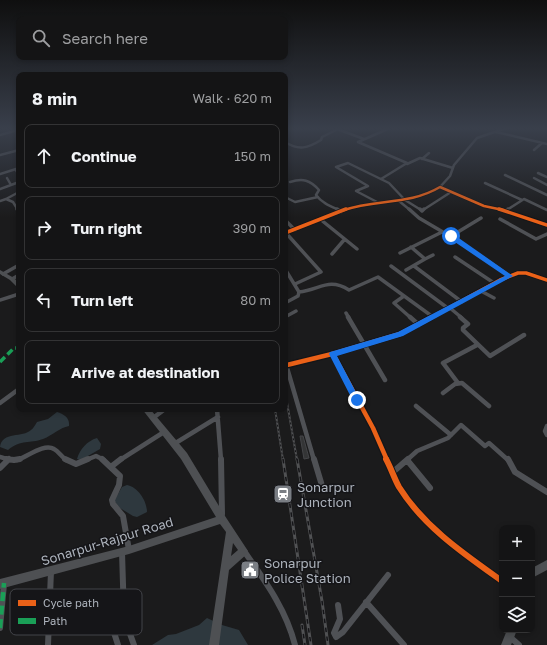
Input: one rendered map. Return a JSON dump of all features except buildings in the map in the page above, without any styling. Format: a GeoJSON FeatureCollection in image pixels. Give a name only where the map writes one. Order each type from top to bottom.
{"type":"FeatureCollection","features":[{"type":"Feature","properties":{"kind":"main road"},"geometry":{"type":"LineString","coordinates":[[1,273],[16,283]]}},
{"type":"Feature","properties":{"kind":"main road"},"geometry":{"type":"LineString","coordinates":[[148,412],[184,456],[230,532],[244,551],[226,567]]}},
{"type":"Feature","properties":{"kind":"main road","name":"Sonarpur-Rajpur Road"},"geometry":{"type":"LineString","coordinates":[[2,584],[126,551],[222,519]]}},
{"type":"Feature","properties":{"kind":"main road"},"geometry":{"type":"LineString","coordinates":[[214,645],[219,621],[230,532]]}},
{"type":"Feature","properties":{"kind":"main road"},"geometry":{"type":"LineString","coordinates":[[535,571],[547,565]]}},
{"type":"Feature","properties":{"kind":"street"},"geometry":{"type":"LineString","coordinates":[[393,158],[407,164]]}},
{"type":"Feature","properties":{"kind":"street"},"geometry":{"type":"LineString","coordinates":[[381,179],[420,158]]}},
{"type":"Feature","properties":{"kind":"street"},"geometry":{"type":"LineString","coordinates":[[288,232],[320,219],[377,202],[399,202],[429,194],[440,187],[450,176],[453,168],[461,158]]}},
{"type":"Feature","properties":{"kind":"street"},"geometry":{"type":"LineString","coordinates":[[422,159],[453,168]]}},
{"type":"Feature","properties":{"kind":"street"},"geometry":{"type":"LineString","coordinates":[[377,202],[356,191],[367,186],[336,167],[339,164],[347,162],[390,184],[394,191],[404,200],[424,210],[451,192]]}},
{"type":"Feature","properties":{"kind":"street"},"geometry":{"type":"LineString","coordinates":[[0,174],[16,170]]}},
{"type":"Feature","properties":{"kind":"street"},"geometry":{"type":"LineString","coordinates":[[538,173],[547,177]]}},
{"type":"Feature","properties":{"kind":"street"},"geometry":{"type":"LineString","coordinates":[[505,175],[547,195]]}},
{"type":"Feature","properties":{"kind":"street"},"geometry":{"type":"LineString","coordinates":[[7,178],[11,185]]}},
{"type":"Feature","properties":{"kind":"street"},"geometry":{"type":"LineString","coordinates":[[534,178],[547,185]]}},
{"type":"Feature","properties":{"kind":"street"},"geometry":{"type":"LineString","coordinates":[[290,182],[300,179],[308,180],[319,190],[316,195],[325,205],[335,207],[341,212]]}},
{"type":"Feature","properties":{"kind":"street"},"geometry":{"type":"LineString","coordinates":[[485,182],[547,210]]}},
{"type":"Feature","properties":{"kind":"street"},"geometry":{"type":"LineString","coordinates":[[0,189],[16,184]]}},
{"type":"Feature","properties":{"kind":"street"},"geometry":{"type":"LineString","coordinates":[[538,190],[547,185]]}},
{"type":"Feature","properties":{"kind":"street"},"geometry":{"type":"LineString","coordinates":[[440,187],[484,206],[547,225]]}},
{"type":"Feature","properties":{"kind":"street"},"geometry":{"type":"LineString","coordinates":[[0,201],[16,194]]}},
{"type":"Feature","properties":{"kind":"street"},"geometry":{"type":"LineString","coordinates":[[290,200],[297,202],[318,197]]}},
{"type":"Feature","properties":{"kind":"street"},"geometry":{"type":"LineString","coordinates":[[6,199],[13,202],[16,207]]}},
{"type":"Feature","properties":{"kind":"street"},"geometry":{"type":"LineString","coordinates":[[506,212],[522,200]]}},
{"type":"Feature","properties":{"kind":"street"},"geometry":{"type":"LineString","coordinates":[[399,202],[419,218],[448,235],[510,276]]}},
{"type":"Feature","properties":{"kind":"street"},"geometry":{"type":"LineString","coordinates":[[448,235],[453,235],[481,218]]}},
{"type":"Feature","properties":{"kind":"street"},"geometry":{"type":"LineString","coordinates":[[320,219],[357,249]]}},
{"type":"Feature","properties":{"kind":"street"},"geometry":{"type":"LineString","coordinates":[[500,219],[531,239],[538,239],[547,234]]}},
{"type":"Feature","properties":{"kind":"street"},"geometry":{"type":"LineString","coordinates":[[288,223],[295,230]]}},
{"type":"Feature","properties":{"kind":"street"},"geometry":{"type":"LineString","coordinates":[[400,253],[442,232]]}},
{"type":"Feature","properties":{"kind":"street"},"geometry":{"type":"LineString","coordinates":[[288,236],[321,272],[295,284]]}},
{"type":"Feature","properties":{"kind":"street"},"geometry":{"type":"LineString","coordinates":[[332,254],[344,240]]}},
{"type":"Feature","properties":{"kind":"street"},"geometry":{"type":"LineString","coordinates":[[411,247],[425,259]]}},
{"type":"Feature","properties":{"kind":"street"},"geometry":{"type":"LineString","coordinates":[[406,270],[433,255]]}},
{"type":"Feature","properties":{"kind":"street"},"geometry":{"type":"LineString","coordinates":[[455,257],[494,283]]}},
{"type":"Feature","properties":{"kind":"street"},"geometry":{"type":"LineString","coordinates":[[1,273],[16,266]]}},
{"type":"Feature","properties":{"kind":"street"},"geometry":{"type":"LineString","coordinates":[[391,266],[467,323],[468,325],[463,328],[463,330],[487,354],[493,356],[524,335]]}},
{"type":"Feature","properties":{"kind":"street"},"geometry":{"type":"LineString","coordinates":[[414,266],[462,302]]}},
{"type":"Feature","properties":{"kind":"street"},"geometry":{"type":"LineString","coordinates":[[288,363],[333,354],[390,338],[433,318],[494,283],[510,276],[521,273],[547,280]]}},
{"type":"Feature","properties":{"kind":"street"},"geometry":{"type":"LineString","coordinates":[[288,274],[299,292]]}},
{"type":"Feature","properties":{"kind":"street"},"geometry":{"type":"LineString","coordinates":[[299,292],[306,292],[326,283],[336,283],[350,290],[378,276],[433,318]]}},
{"type":"Feature","properties":{"kind":"street"},"geometry":{"type":"LineString","coordinates":[[12,279],[16,277]]}},
{"type":"Feature","properties":{"kind":"street"},"geometry":{"type":"LineString","coordinates":[[482,291],[494,298]]}},
{"type":"Feature","properties":{"kind":"street"},"geometry":{"type":"LineString","coordinates":[[288,301],[298,296],[299,292]]}},
{"type":"Feature","properties":{"kind":"street"},"geometry":{"type":"LineString","coordinates":[[0,300],[16,295]]}},
{"type":"Feature","properties":{"kind":"street"},"geometry":{"type":"LineString","coordinates":[[404,296],[394,303],[419,325]]}},
{"type":"Feature","properties":{"kind":"street"},"geometry":{"type":"LineString","coordinates":[[288,315],[296,311]]}},
{"type":"Feature","properties":{"kind":"street"},"geometry":{"type":"LineString","coordinates":[[346,313],[385,380]]}},
{"type":"Feature","properties":{"kind":"street"},"geometry":{"type":"LineString","coordinates":[[477,345],[443,363],[458,383],[465,385],[489,406]]}},
{"type":"Feature","properties":{"kind":"street"},"geometry":{"type":"LineString","coordinates":[[333,354],[353,395],[373,428],[398,485],[406,497],[439,534],[499,579]]}},
{"type":"Feature","properties":{"kind":"street"},"geometry":{"type":"LineString","coordinates":[[288,370],[323,489]]}},
{"type":"Feature","properties":{"kind":"street"},"geometry":{"type":"LineString","coordinates":[[443,393],[458,383]]}},
{"type":"Feature","properties":{"kind":"street"},"geometry":{"type":"LineString","coordinates":[[0,403],[16,391]]}},
{"type":"Feature","properties":{"kind":"street"},"geometry":{"type":"LineString","coordinates":[[416,406],[451,435]]}},
{"type":"Feature","properties":{"kind":"street"},"geometry":{"type":"LineString","coordinates":[[153,418],[161,412]]}},
{"type":"Feature","properties":{"kind":"street"},"geometry":{"type":"LineString","coordinates":[[218,412],[221,449],[222,519]]}},
{"type":"Feature","properties":{"kind":"street"},"geometry":{"type":"LineString","coordinates":[[174,444],[218,417]]}},
{"type":"Feature","properties":{"kind":"street"},"geometry":{"type":"LineString","coordinates":[[393,472],[417,451],[442,441],[451,435],[461,425],[485,446],[488,443],[507,457],[515,472],[547,492]]}},
{"type":"Feature","properties":{"kind":"street"},"geometry":{"type":"LineString","coordinates":[[547,426],[545,430],[547,435]]}},
{"type":"Feature","properties":{"kind":"street"},"geometry":{"type":"LineString","coordinates":[[112,466],[164,432]]}},
{"type":"Feature","properties":{"kind":"street"},"geometry":{"type":"LineString","coordinates":[[0,457],[16,460],[36,450],[53,448],[63,458],[73,463],[82,463],[99,456],[112,466],[120,476],[120,480],[112,500],[113,504],[123,516],[126,551],[125,589]]}},
{"type":"Feature","properties":{"kind":"street"},"geometry":{"type":"LineString","coordinates":[[0,468],[9,459]]}},
{"type":"Feature","properties":{"kind":"street"},"geometry":{"type":"LineString","coordinates":[[407,460],[430,488]]}},
{"type":"Feature","properties":{"kind":"street"},"geometry":{"type":"LineString","coordinates":[[244,551],[276,597],[286,616],[295,645]]}},
{"type":"Feature","properties":{"kind":"street"},"geometry":{"type":"LineString","coordinates":[[50,589],[51,571]]}},
{"type":"Feature","properties":{"kind":"street"},"geometry":{"type":"LineString","coordinates":[[338,605],[341,613],[340,623],[334,633],[336,637],[343,632],[388,575]]}},
{"type":"Feature","properties":{"kind":"street"},"geometry":{"type":"LineString","coordinates":[[0,628],[2,584]]}},
{"type":"Feature","properties":{"kind":"street"},"geometry":{"type":"LineString","coordinates":[[366,602],[404,645]]}},
{"type":"Feature","properties":{"kind":"street"},"geometry":{"type":"LineString","coordinates":[[48,635],[48,645]]}},
{"type":"Feature","properties":{"kind":"street"},"geometry":{"type":"LineString","coordinates":[[115,635],[118,645]]}},
{"type":"Feature","properties":{"kind":"street"},"geometry":{"type":"LineString","coordinates":[[130,635],[134,645]]}},
{"type":"Feature","properties":{"kind":"street"},"geometry":{"type":"LineString","coordinates":[[509,637],[519,645]]}},
{"type":"Feature","properties":{"kind":"shaded area"},"geometry":{"type":"Polygon","coordinates":[[[57,412],[66,417],[69,421],[69,426],[62,428],[43,439],[17,444],[8,450],[0,447],[5,439],[27,432],[32,429],[37,422],[48,419],[57,412]]]}},
{"type":"Feature","properties":{"kind":"shaded area"},"geometry":{"type":"Polygon","coordinates":[[[97,438],[101,444],[100,449],[81,460],[77,459],[84,446],[97,438]]]}},
{"type":"Feature","properties":{"kind":"shaded area"},"geometry":{"type":"Polygon","coordinates":[[[127,485],[135,489],[144,499],[147,512],[137,517],[133,516],[120,508],[114,501],[122,487],[127,485]]]}},
{"type":"Feature","properties":{"kind":"shaded area"},"geometry":{"type":"Polygon","coordinates":[[[207,618],[222,625],[239,630],[248,645],[152,645],[168,635],[176,634],[199,625],[207,618]]]}},
{"type":"Feature","properties":{"kind":"railway"},"geometry":{"type":"LineString","coordinates":[[288,408],[297,460]]}},
{"type":"Feature","properties":{"kind":"railway"},"geometry":{"type":"LineString","coordinates":[[275,412],[283,460]]}},
{"type":"Feature","properties":{"kind":"railway"},"geometry":{"type":"LineString","coordinates":[[283,459],[311,645]]}},
{"type":"Feature","properties":{"kind":"railway"},"geometry":{"type":"LineString","coordinates":[[297,459],[322,601],[328,645]]}},
{"type":"Feature","properties":{"kind":"railway"},"geometry":{"type":"LineString","coordinates":[[302,625],[305,645]]}},
{"type":"Feature","properties":{"kind":"marked path"},"geometry":{"type":"LineString","coordinates":[[0,362],[16,347]]}},
{"type":"Feature","properties":{"kind":"marked path"},"geometry":{"type":"LineString","coordinates":[[0,628],[4,583]]}},
{"type":"Feature","properties":{"kind":"cycle path"},"geometry":{"type":"LineString","coordinates":[[288,232],[354,207],[409,200],[430,193],[440,187],[484,206],[506,211],[547,225]]}},
{"type":"Feature","properties":{"kind":"cycle path"},"geometry":{"type":"LineString","coordinates":[[288,365],[336,353],[400,334],[500,280],[518,273],[526,273],[547,280]]}},
{"type":"Feature","properties":{"kind":"cycle path"},"geometry":{"type":"LineString","coordinates":[[333,354],[373,428],[398,485],[406,497],[439,534],[499,579]]}},
{"type":"Feature","properties":{"kind":"place","name":"Sonarpur Junction"},"geometry":{"type":"Point","coordinates":[283,494]}},
{"type":"Feature","properties":{"kind":"place","name":"Sonarpur Police Station"},"geometry":{"type":"Point","coordinates":[250,570]}},
{"type":"Feature","properties":{"kind":"route"},"geometry":{"type":"LineString","coordinates":[[357,400],[339,369],[333,354],[400,334],[510,276],[448,235],[451,236]]}}]}
